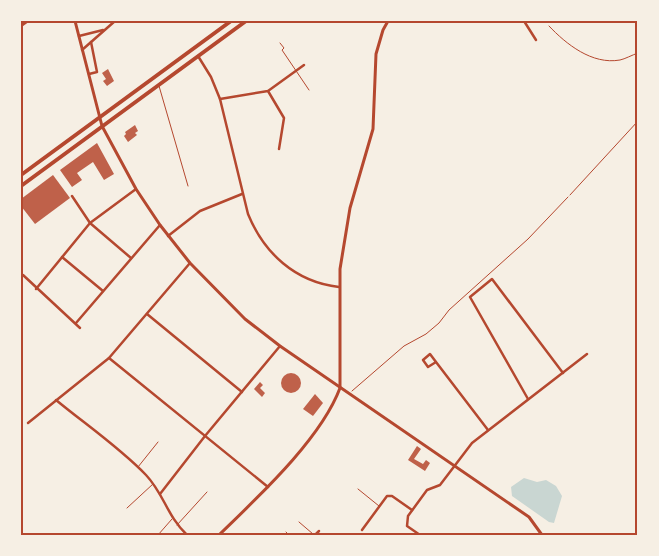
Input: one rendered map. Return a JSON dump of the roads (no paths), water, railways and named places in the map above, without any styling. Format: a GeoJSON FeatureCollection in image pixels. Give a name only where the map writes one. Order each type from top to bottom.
{"type":"FeatureCollection","features":[{"type":"Feature","properties":{"kind":"main road"},"geometry":{"type":"LineString","coordinates":[[21,175],[231,21]]}},
{"type":"Feature","properties":{"kind":"main road"},"geometry":{"type":"LineString","coordinates":[[21,186],[246,21]]}},
{"type":"Feature","properties":{"kind":"street"},"geometry":{"type":"LineString","coordinates":[[21,26],[28,21]]}},
{"type":"Feature","properties":{"kind":"street"},"geometry":{"type":"LineString","coordinates":[[75,21],[102,126],[136,189],[168,236],[190,263],[245,319],[280,346],[529,517],[542,533]]}},
{"type":"Feature","properties":{"kind":"street"},"geometry":{"type":"LineString","coordinates":[[82,50],[115,21]]}},
{"type":"Feature","properties":{"kind":"street"},"geometry":{"type":"LineString","coordinates":[[219,535],[268,487],[318,427],[334,404],[340,388],[342,372],[339,287],[350,208],[374,129],[376,54],[383,30],[388,21]]}},
{"type":"Feature","properties":{"kind":"street"},"geometry":{"type":"LineString","coordinates":[[524,21],[536,40]]}},
{"type":"Feature","properties":{"kind":"street"},"geometry":{"type":"LineString","coordinates":[[79,36],[104,30]]}},
{"type":"Feature","properties":{"kind":"street"},"geometry":{"type":"LineString","coordinates":[[89,74],[97,72],[91,42]]}},
{"type":"Feature","properties":{"kind":"street"},"geometry":{"type":"LineString","coordinates":[[198,56],[211,77],[220,98],[243,194],[256,231],[276,257],[303,277],[339,287]]}},
{"type":"Feature","properties":{"kind":"street"},"geometry":{"type":"LineString","coordinates":[[220,98],[268,91],[304,65]]}},
{"type":"Feature","properties":{"kind":"street"},"geometry":{"type":"LineString","coordinates":[[268,91],[284,118],[279,149]]}},
{"type":"Feature","properties":{"kind":"street"},"geometry":{"type":"LineString","coordinates":[[36,289],[90,223],[136,189]]}},
{"type":"Feature","properties":{"kind":"street"},"geometry":{"type":"LineString","coordinates":[[168,236],[200,211],[243,194]]}},
{"type":"Feature","properties":{"kind":"street"},"geometry":{"type":"LineString","coordinates":[[72,196],[90,223],[131,258]]}},
{"type":"Feature","properties":{"kind":"street"},"geometry":{"type":"LineString","coordinates":[[76,323],[160,225]]}},
{"type":"Feature","properties":{"kind":"street"},"geometry":{"type":"LineString","coordinates":[[62,257],[103,291]]}},
{"type":"Feature","properties":{"kind":"street"},"geometry":{"type":"LineString","coordinates":[[28,423],[109,358],[190,263]]}},
{"type":"Feature","properties":{"kind":"street"},"geometry":{"type":"LineString","coordinates":[[23,275],[80,328]]}},
{"type":"Feature","properties":{"kind":"street"},"geometry":{"type":"LineString","coordinates":[[528,399],[470,297],[492,279],[563,373]]}},
{"type":"Feature","properties":{"kind":"street"},"geometry":{"type":"LineString","coordinates":[[146,314],[242,392]]}},
{"type":"Feature","properties":{"kind":"street"},"geometry":{"type":"LineString","coordinates":[[160,494],[205,436],[280,346]]}},
{"type":"Feature","properties":{"kind":"street"},"geometry":{"type":"LineString","coordinates":[[436,362],[428,367],[422,360],[430,354],[488,430]]}},
{"type":"Feature","properties":{"kind":"street"},"geometry":{"type":"LineString","coordinates":[[420,535],[407,526],[412,510],[426,490],[440,485],[472,443],[587,354]]}},
{"type":"Feature","properties":{"kind":"street"},"geometry":{"type":"LineString","coordinates":[[109,358],[268,487]]}},
{"type":"Feature","properties":{"kind":"street"},"geometry":{"type":"LineString","coordinates":[[56,400],[138,468],[153,483],[172,519],[188,535]]}},
{"type":"Feature","properties":{"kind":"street"},"geometry":{"type":"LineString","coordinates":[[362,530],[387,496],[392,496],[412,510]]}},
{"type":"Feature","properties":{"kind":"street"},"geometry":{"type":"LineString","coordinates":[[315,535],[319,532]]}},
{"type":"Feature","properties":{"kind":"lane"},"geometry":{"type":"LineString","coordinates":[[280,43],[284,48],[282,50],[310,90]]}},
{"type":"Feature","properties":{"kind":"lane"},"geometry":{"type":"LineString","coordinates":[[158,85],[188,186]]}},
{"type":"Feature","properties":{"kind":"lane"},"geometry":{"type":"LineString","coordinates":[[570,195],[638,121]]}},
{"type":"Feature","properties":{"kind":"lane"},"geometry":{"type":"LineString","coordinates":[[138,468],[158,442]]}},
{"type":"Feature","properties":{"kind":"lane"},"geometry":{"type":"LineString","coordinates":[[127,508],[153,483]]}},
{"type":"Feature","properties":{"kind":"lane"},"geometry":{"type":"LineString","coordinates":[[358,489],[380,506]]}},
{"type":"Feature","properties":{"kind":"lane"},"geometry":{"type":"LineString","coordinates":[[177,525],[207,492]]}},
{"type":"Feature","properties":{"kind":"lane"},"geometry":{"type":"LineString","coordinates":[[158,535],[172,519]]}},
{"type":"Feature","properties":{"kind":"lane"},"geometry":{"type":"LineString","coordinates":[[299,522],[315,535]]}},
{"type":"Feature","properties":{"kind":"lane"},"geometry":{"type":"LineString","coordinates":[[286,532],[289,535]]}}]}
